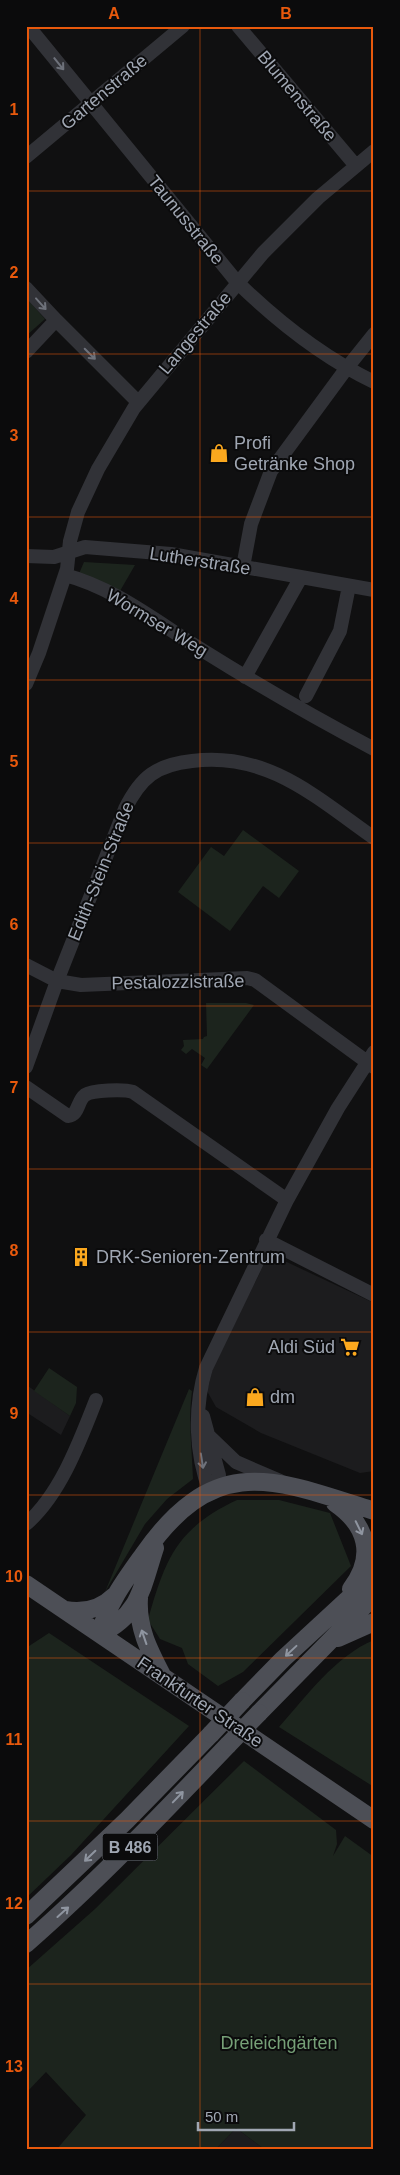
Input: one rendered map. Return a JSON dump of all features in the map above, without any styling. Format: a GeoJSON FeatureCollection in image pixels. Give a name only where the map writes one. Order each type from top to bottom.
{"type":"FeatureCollection","features":[{"type":"Feature","properties":{"kind":"main road"},"geometry":{"type":"LineString","coordinates":[[100,1634],[104,1618],[117,1593],[156,1536],[187,1505],[210,1492],[241,1482],[274,1482],[324,1495],[374,1512]]}},
{"type":"Feature","properties":{"kind":"main road"},"geometry":{"type":"LineString","coordinates":[[324,1495],[343,1508],[358,1523],[362,1532],[365,1549],[364,1562],[358,1580],[326,1618]]}},
{"type":"Feature","properties":{"kind":"main road"},"geometry":{"type":"LineString","coordinates":[[164,1678],[142,1631],[138,1609],[140,1594],[154,1548],[168,1523]]}},
{"type":"Feature","properties":{"kind":"main road","name":"B 486"},"geometry":{"type":"LineString","coordinates":[[26,1916],[128,1820],[242,1701],[326,1618],[374,1575]]}},
{"type":"Feature","properties":{"kind":"main road","name":"Frankfurter Straße"},"geometry":{"type":"LineString","coordinates":[[26,1584],[374,1820]]}},
{"type":"Feature","properties":{"kind":"main road"},"geometry":{"type":"LineString","coordinates":[[64,1610],[76,1612],[91,1609],[104,1604],[117,1593]]}},
{"type":"Feature","properties":{"kind":"main road"},"geometry":{"type":"LineString","coordinates":[[100,1634],[123,1621],[140,1594]]}},
{"type":"Feature","properties":{"kind":"main road","name":"B 486"},"geometry":{"type":"LineString","coordinates":[[26,1944],[68,1907],[140,1837],[322,1646],[374,1596]]}},
{"type":"Feature","properties":{"kind":"main road"},"geometry":{"type":"LineString","coordinates":[[322,1646],[374,1622]]}},
{"type":"Feature","properties":{"kind":"street","name":"Taunusstraße"},"geometry":{"type":"LineString","coordinates":[[28,26],[237,282],[294,333],[346,369],[374,382]]}},
{"type":"Feature","properties":{"kind":"street","name":"Gartenstraße"},"geometry":{"type":"LineString","coordinates":[[26,157],[182,26]]}},
{"type":"Feature","properties":{"kind":"street","name":"Blumenstraße"},"geometry":{"type":"LineString","coordinates":[[238,26],[356,166]]}},
{"type":"Feature","properties":{"kind":"street","name":"Langestraße"},"geometry":{"type":"LineString","coordinates":[[26,684],[39,653],[65,575],[73,528],[85,494],[117,433],[138,402],[237,282],[291,224],[374,151]]}},
{"type":"Feature","properties":{"kind":"street"},"geometry":{"type":"LineString","coordinates":[[26,288],[138,402]]}},
{"type":"Feature","properties":{"kind":"street"},"geometry":{"type":"LineString","coordinates":[[26,352],[56,320]]}},
{"type":"Feature","properties":{"kind":"street"},"geometry":{"type":"LineString","coordinates":[[243,567],[251,524],[271,471],[374,334]]}},
{"type":"Feature","properties":{"kind":"street","name":"Lutherstraße"},"geometry":{"type":"LineString","coordinates":[[26,556],[49,558],[85,547],[148,552],[189,557],[374,590]]}},
{"type":"Feature","properties":{"kind":"street","name":"Wormser Weg"},"geometry":{"type":"LineString","coordinates":[[65,575],[108,591],[245,677],[313,717],[374,749]]}},
{"type":"Feature","properties":{"kind":"street"},"geometry":{"type":"LineString","coordinates":[[245,677],[301,578]]}},
{"type":"Feature","properties":{"kind":"street"},"geometry":{"type":"LineString","coordinates":[[306,696],[340,631],[349,586]]}},
{"type":"Feature","properties":{"kind":"street","name":"Edith-Stein-Straße"},"geometry":{"type":"LineString","coordinates":[[26,1067],[57,981],[125,809],[141,782],[149,774],[163,767],[182,762],[223,758],[256,765],[306,790],[374,838]]}},
{"type":"Feature","properties":{"kind":"street","name":"Pestalozzistraße"},"geometry":{"type":"LineString","coordinates":[[26,965],[57,981],[81,984],[246,978],[255,980],[372,1060]]}},
{"type":"Feature","properties":{"kind":"street"},"geometry":{"type":"LineString","coordinates":[[210,1492],[204,1475],[197,1409],[199,1390],[212,1351],[287,1200],[338,1108],[372,1060]]}},
{"type":"Feature","properties":{"kind":"street"},"geometry":{"type":"LineString","coordinates":[[26,1087],[68,1116],[76,1112],[84,1096],[90,1093],[120,1090],[132,1092],[287,1200]]}},
{"type":"Feature","properties":{"kind":"street"},"geometry":{"type":"LineString","coordinates":[[266,1240],[374,1296]]}},
{"type":"Feature","properties":{"kind":"street"},"geometry":{"type":"LineString","coordinates":[[199,1396],[219,1475],[217,1482],[210,1492]]}},
{"type":"Feature","properties":{"kind":"street"},"geometry":{"type":"LineString","coordinates":[[26,1524],[41,1509],[74,1456],[96,1400]]}},
{"type":"Feature","properties":{"kind":"street"},"geometry":{"type":"LineString","coordinates":[[209,1436],[236,1462],[290,1485]]}},
{"type":"Feature","properties":{"kind":"shaded area"},"geometry":{"type":"Polygon","coordinates":[[[274,1256],[374,1303],[374,1471],[360,1473],[261,1433],[216,1407],[207,1391],[213,1368],[264,1264],[274,1256]]]}},
{"type":"Feature","properties":{"kind":"shaded area"},"geometry":{"type":"Polygon","coordinates":[[[28,1386],[70,1416],[61,1435],[26,1412],[26,1390],[28,1386]]]}},
{"type":"Feature","properties":{"kind":"shaded area"},"geometry":{"type":"Polygon","coordinates":[[[236,2128],[264,2149],[216,2149],[236,2128]]]}},
{"type":"Feature","properties":{"kind":"green space"},"geometry":{"type":"Polygon","coordinates":[[[28,300],[45,319],[26,336],[26,301],[28,300]]]}},
{"type":"Feature","properties":{"kind":"green space"},"geometry":{"type":"Polygon","coordinates":[[[84,562],[135,565],[120,591],[78,576],[84,562]]]}},
{"type":"Feature","properties":{"kind":"green space"},"geometry":{"type":"Polygon","coordinates":[[[243,830],[299,871],[279,898],[263,886],[230,931],[178,892],[211,847],[224,856],[243,830]]]}},
{"type":"Feature","properties":{"kind":"green space"},"geometry":{"type":"Polygon","coordinates":[[[206,1003],[246,1003],[254,1005],[207,1069],[201,1065],[205,1058],[192,1049],[186,1054],[181,1050],[184,1046],[183,1040],[203,1039],[207,1036],[206,1003]]]}},
{"type":"Feature","properties":{"kind":"green space"},"geometry":{"type":"Polygon","coordinates":[[[49,1368],[77,1387],[76,1403],[70,1416],[34,1391],[49,1368]]]}},
{"type":"Feature","properties":{"kind":"green space"},"geometry":{"type":"Polygon","coordinates":[[[189,1389],[192,1391],[190,1424],[193,1479],[167,1499],[145,1524],[105,1592],[189,1389]]]}},
{"type":"Feature","properties":{"kind":"green space"},"geometry":{"type":"Polygon","coordinates":[[[237,1500],[279,1500],[330,1513],[351,1566],[243,1672],[218,1686],[188,1664],[182,1648],[160,1639],[148,1620],[161,1579],[176,1548],[200,1522],[237,1500]]]}},
{"type":"Feature","properties":{"kind":"green space"},"geometry":{"type":"Polygon","coordinates":[[[49,1633],[189,1726],[71,1855],[26,1898],[26,1648],[49,1633]]]}},
{"type":"Feature","properties":{"kind":"green space"},"geometry":{"type":"Polygon","coordinates":[[[374,1640],[374,1787],[279,1727],[322,1678],[346,1656],[374,1640]]]}},
{"type":"Feature","properties":{"kind":"green space","name":"Dreieichgärten"},"geometry":{"type":"Polygon","coordinates":[[[244,1761],[336,1830],[337,1844],[333,1856],[345,1836],[374,1857],[374,2149],[264,2149],[236,2128],[216,2149],[57,2149],[86,2115],[46,2072],[26,2093],[26,1970],[95,1909],[244,1761]]]}},
{"type":"Feature","properties":{"kind":"place","name":"Profi Getränke Shop"},"geometry":{"type":"Point","coordinates":[219,453]}},
{"type":"Feature","properties":{"kind":"place","name":"DRK-Senioren-Zentrum"},"geometry":{"type":"Point","coordinates":[81,1257]}},
{"type":"Feature","properties":{"kind":"place","name":"Aldi Süd"},"geometry":{"type":"Point","coordinates":[350,1347]}},
{"type":"Feature","properties":{"kind":"place","name":"dm"},"geometry":{"type":"Point","coordinates":[255,1397]}}]}
